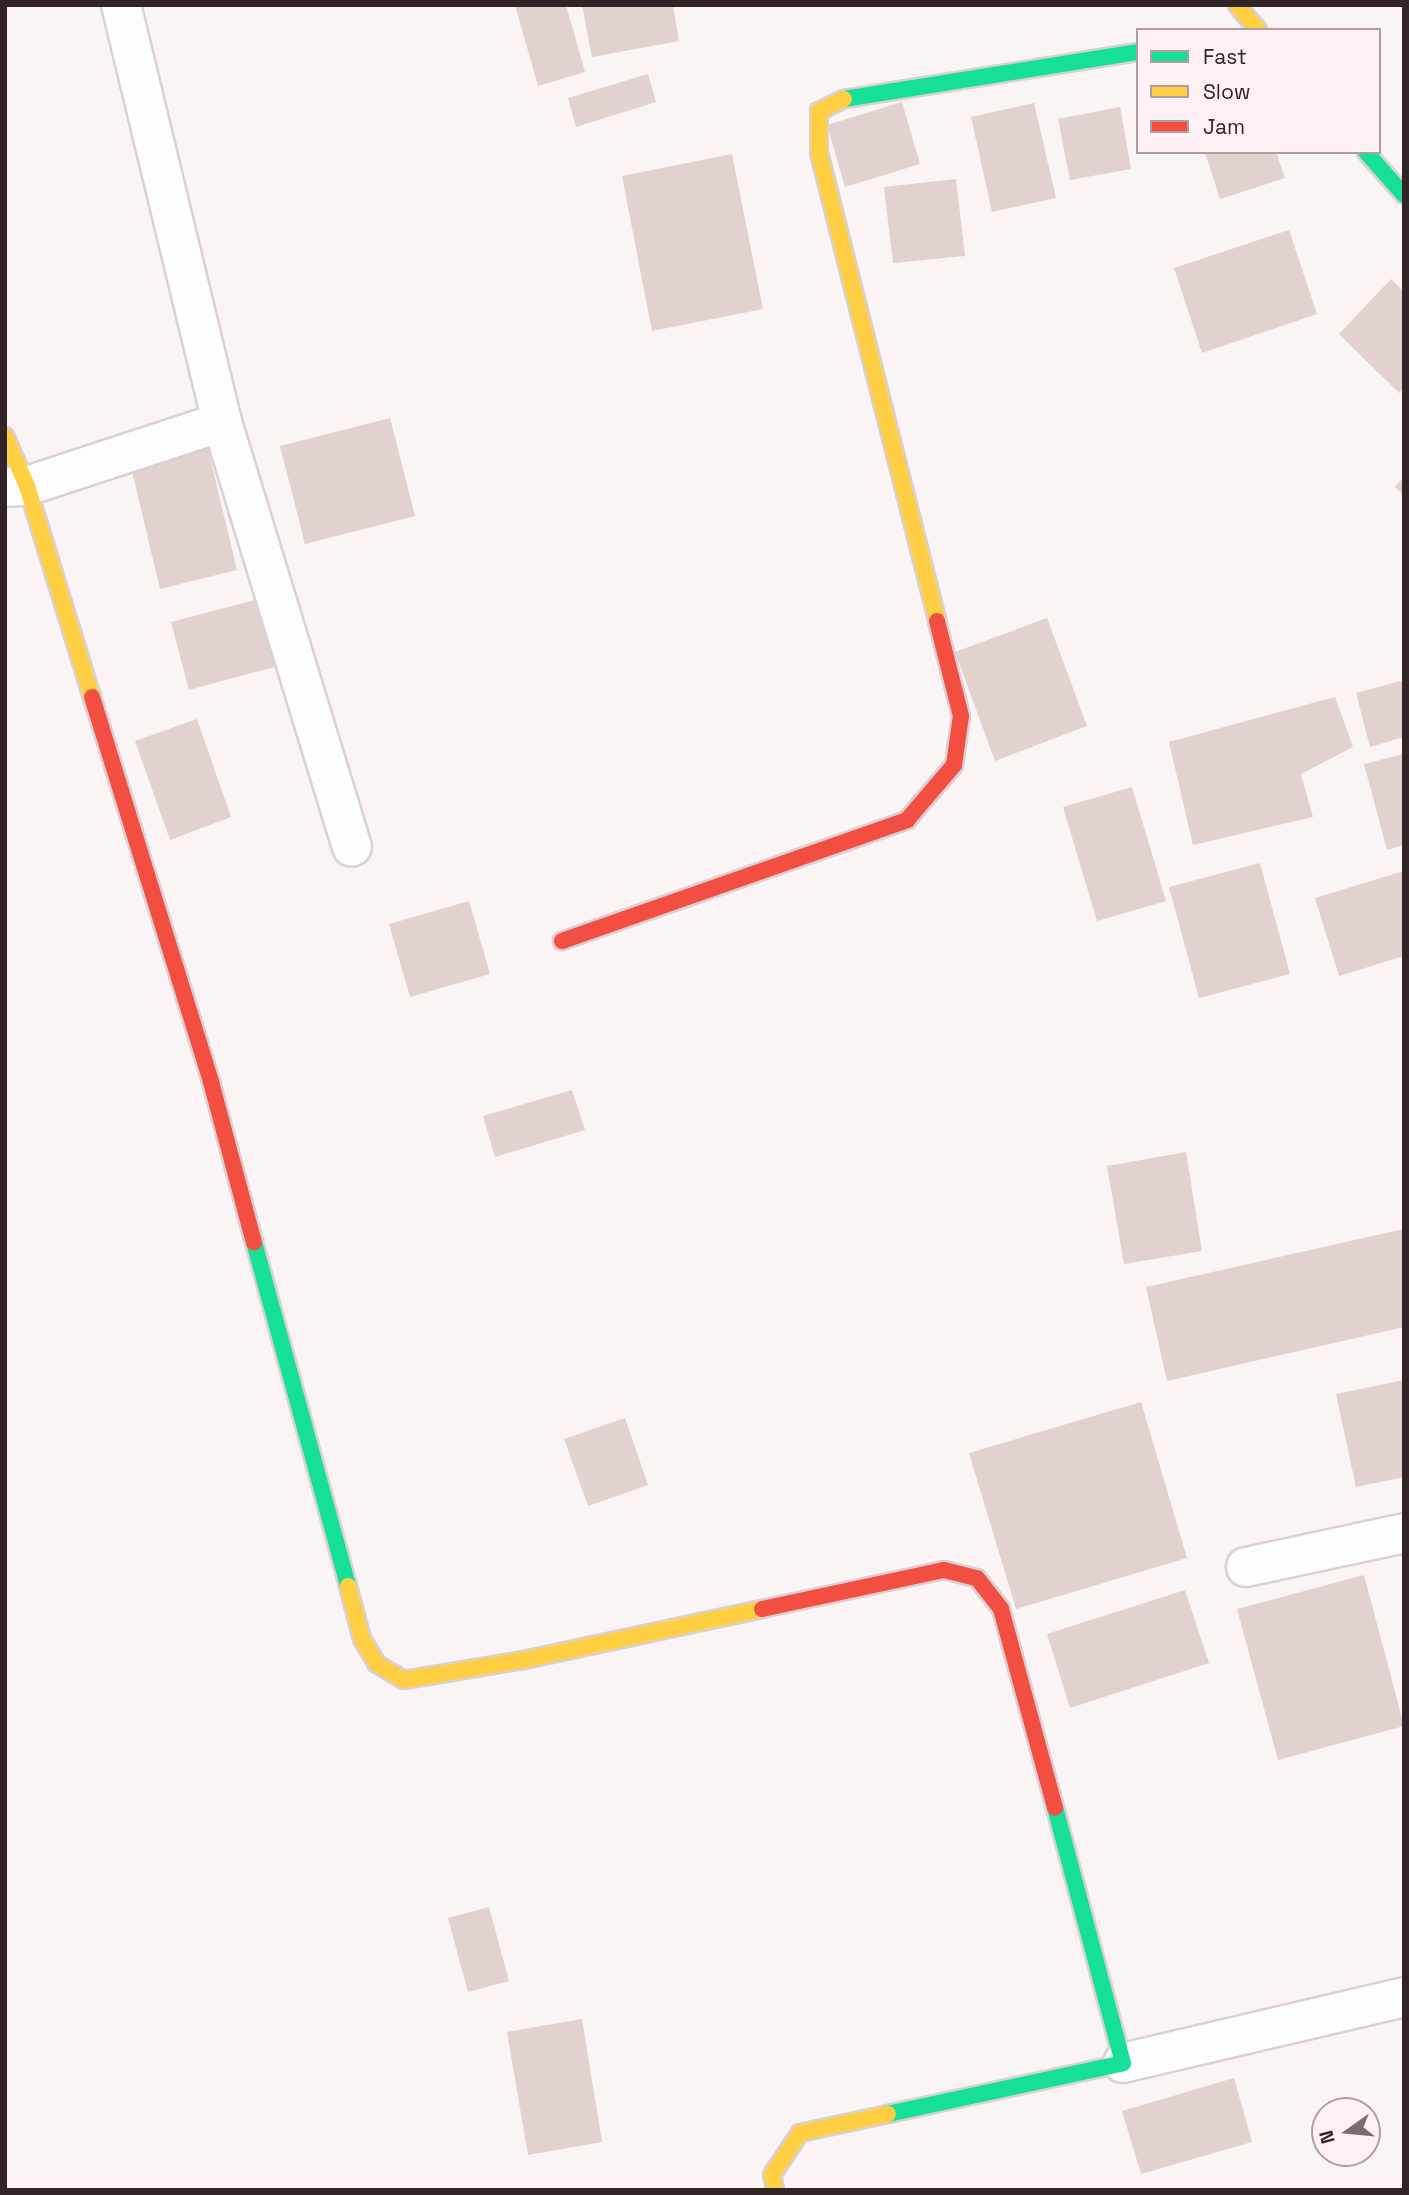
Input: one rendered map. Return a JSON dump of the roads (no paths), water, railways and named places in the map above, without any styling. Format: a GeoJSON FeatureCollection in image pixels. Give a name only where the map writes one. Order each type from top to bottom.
{"type":"FeatureCollection","features":[{"type":"Feature","properties":{"kind":"street"},"geometry":{"type":"LineString","coordinates":[[121,5],[222,422],[352,847]]}},
{"type":"Feature","properties":{"kind":"street"},"geometry":{"type":"LineString","coordinates":[[1237,5],[1256,28]]}},
{"type":"Feature","properties":{"kind":"street"},"geometry":{"type":"LineString","coordinates":[[562,941],[907,820],[954,765],[961,716],[819,153],[819,111],[841,100],[1136,52]]}},
{"type":"Feature","properties":{"kind":"street"},"geometry":{"type":"LineString","coordinates":[[1368,154],[1404,195]]}},
{"type":"Feature","properties":{"kind":"street"},"geometry":{"type":"LineString","coordinates":[[16,486],[222,422]]}},
{"type":"Feature","properties":{"kind":"street"},"geometry":{"type":"LineString","coordinates":[[5,436],[16,486],[211,1083],[362,1639],[377,1664],[404,1680],[524,1660],[944,1570],[977,1578],[1001,1609],[1124,2063]]}},
{"type":"Feature","properties":{"kind":"street"},"geometry":{"type":"LineString","coordinates":[[1246,1567],[1404,1533]]}},
{"type":"Feature","properties":{"kind":"street"},"geometry":{"type":"LineString","coordinates":[[775,2190],[772,2175],[800,2133],[1124,2063],[1404,1997]]}}]}
